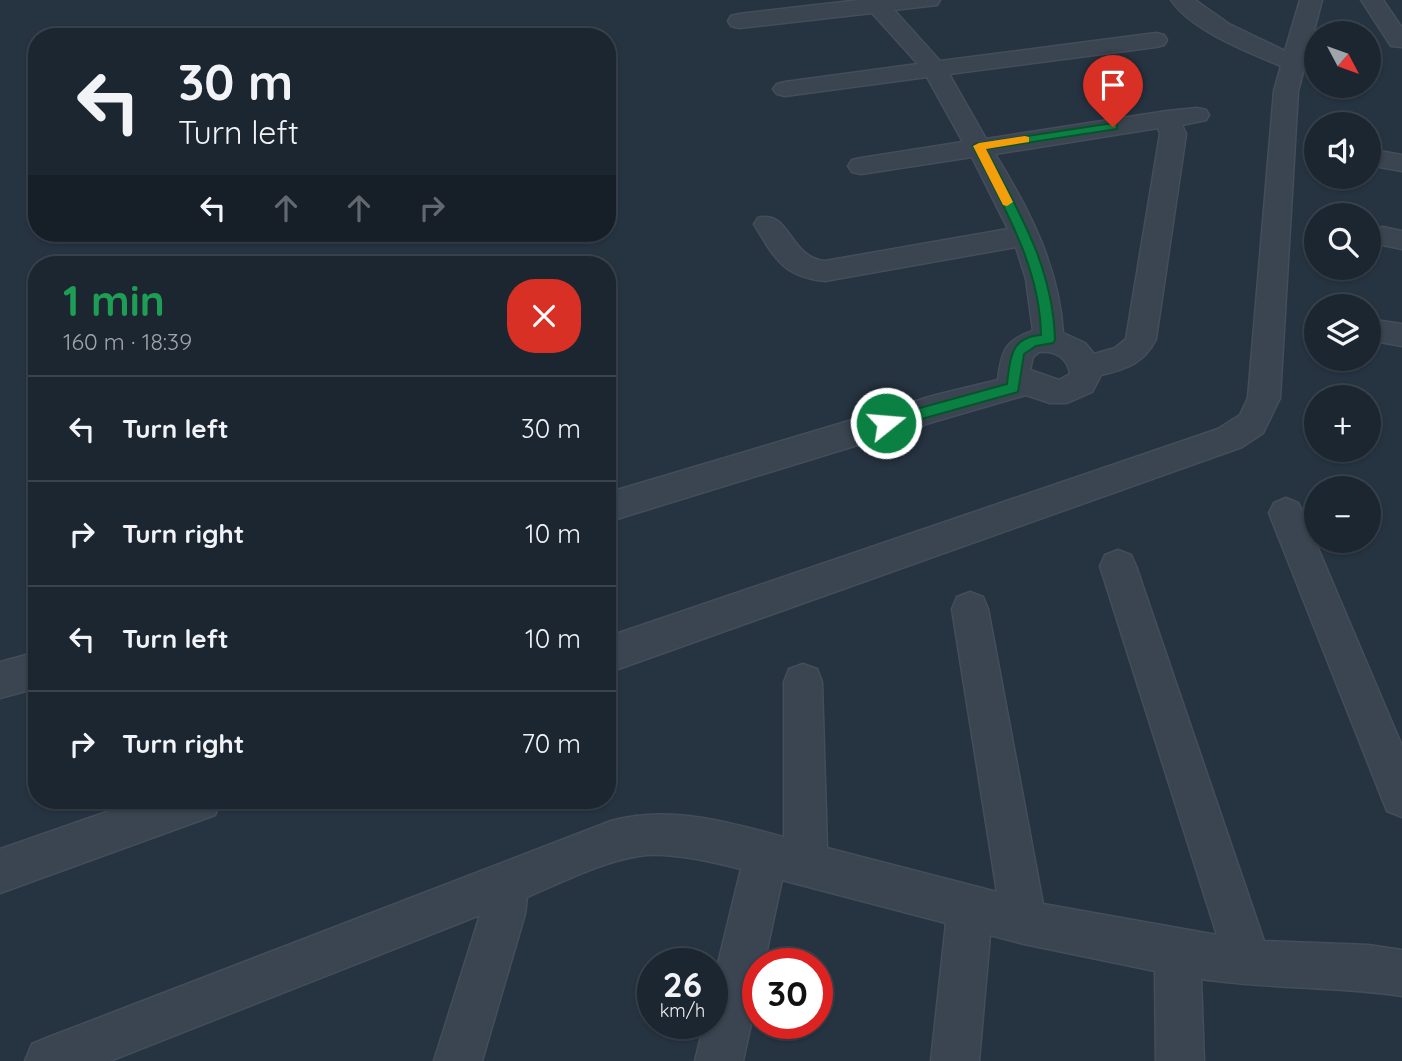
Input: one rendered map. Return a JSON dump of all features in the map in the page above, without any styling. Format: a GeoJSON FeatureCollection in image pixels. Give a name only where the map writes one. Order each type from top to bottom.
{"type":"FeatureCollection","features":[{"type":"Feature","properties":{"kind":"street"},"geometry":{"type":"LineString","coordinates":[[738,21],[874,3],[929,0]]}},
{"type":"Feature","properties":{"kind":"street"},"geometry":{"type":"LineString","coordinates":[[1182,0],[1205,18],[1241,39],[1294,63]]}},
{"type":"Feature","properties":{"kind":"street"},"geometry":{"type":"LineString","coordinates":[[616,652],[1230,438],[1252,424],[1264,398],[1286,91],[1311,0]]}},
{"type":"Feature","properties":{"kind":"street"},"geometry":{"type":"LineString","coordinates":[[1372,0],[1399,41]]}},
{"type":"Feature","properties":{"kind":"street"},"geometry":{"type":"LineString","coordinates":[[874,3],[935,71],[979,146],[1025,236],[1043,288],[1048,340]]}},
{"type":"Feature","properties":{"kind":"street"},"geometry":{"type":"LineString","coordinates":[[785,89],[1156,40]]}},
{"type":"Feature","properties":{"kind":"street"},"geometry":{"type":"LineString","coordinates":[[860,166],[1197,115]]}},
{"type":"Feature","properties":{"kind":"street"},"geometry":{"type":"LineString","coordinates":[[1086,367],[1130,354],[1138,348],[1142,339],[1173,134],[1167,119]]}},
{"type":"Feature","properties":{"kind":"street"},"geometry":{"type":"LineString","coordinates":[[1381,159],[1402,163]]}},
{"type":"Feature","properties":{"kind":"street"},"geometry":{"type":"LineString","coordinates":[[768,224],[784,250],[797,264],[809,271],[825,271],[1025,236]]}},
{"type":"Feature","properties":{"kind":"street"},"geometry":{"type":"LineString","coordinates":[[616,505],[923,412],[1013,388],[1026,381],[1049,392],[1073,390],[1086,376],[1086,367],[1077,352],[1048,340],[1035,341],[1024,345],[1017,353],[1013,388]]}},
{"type":"Feature","properties":{"kind":"street"},"geometry":{"type":"LineString","coordinates":[[1286,513],[1402,796]]}},
{"type":"Feature","properties":{"kind":"street"},"geometry":{"type":"LineString","coordinates":[[1118,566],[1249,962]]}},
{"type":"Feature","properties":{"kind":"street"},"geometry":{"type":"LineString","coordinates":[[970,609],[1024,922]]}},
{"type":"Feature","properties":{"kind":"street"},"geometry":{"type":"LineString","coordinates":[[0,680],[28,672]]}},
{"type":"Feature","properties":{"kind":"street"},"geometry":{"type":"LineString","coordinates":[[719,1061],[786,859],[803,682]]}},
{"type":"Feature","properties":{"kind":"street"},"geometry":{"type":"LineString","coordinates":[[0,871],[175,809]]}},
{"type":"Feature","properties":{"kind":"street"},"geometry":{"type":"LineString","coordinates":[[49,1061],[611,842],[641,834],[709,839],[1024,922],[1177,952],[1249,962],[1368,968],[1402,973]]}},
{"type":"Feature","properties":{"kind":"street"},"geometry":{"type":"LineString","coordinates":[[458,1061],[503,914],[506,883]]}},
{"type":"Feature","properties":{"kind":"street"},"geometry":{"type":"LineString","coordinates":[[956,1061],[970,907]]}},
{"type":"Feature","properties":{"kind":"street"},"geometry":{"type":"LineString","coordinates":[[1177,952],[1180,1061]]}},
{"type":"Feature","properties":{"kind":"slow traffic"},"geometry":{"type":"LineString","coordinates":[[1007,202],[979,146],[1025,140]]}},
{"type":"Feature","properties":{"kind":"route"},"geometry":{"type":"LineString","coordinates":[[886,423],[1013,388],[1017,353],[1024,345],[1048,340],[1049,327],[1043,288],[1025,236],[979,146],[1113,127]]}}]}
